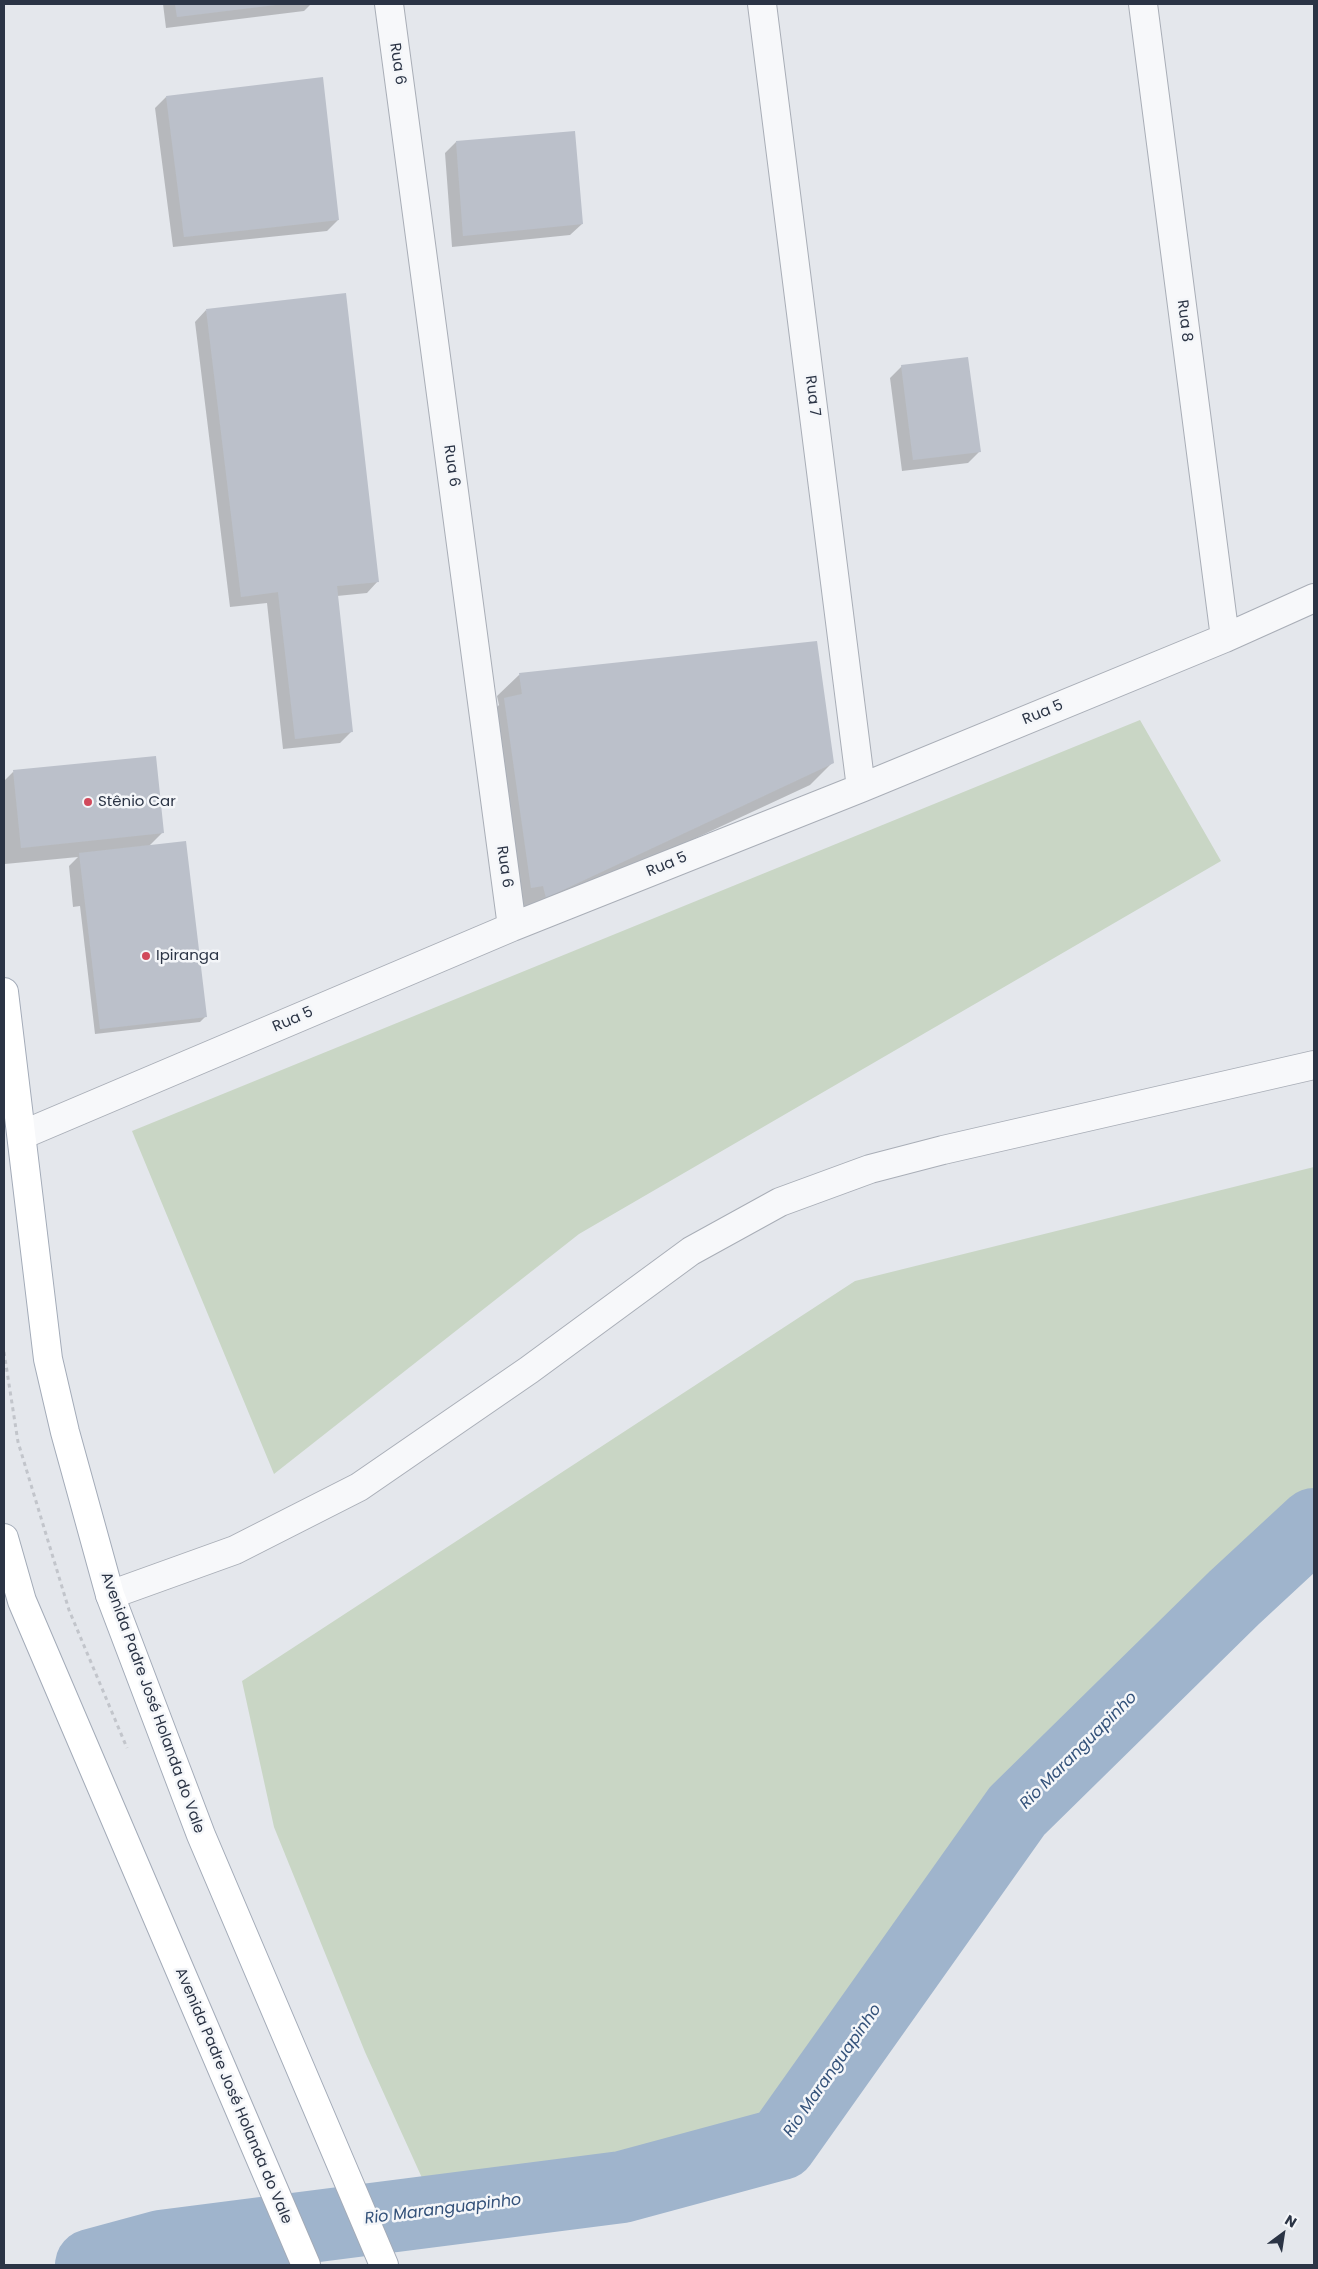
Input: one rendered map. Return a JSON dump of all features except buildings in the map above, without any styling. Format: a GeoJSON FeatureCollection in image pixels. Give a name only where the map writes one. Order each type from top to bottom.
{"type":"FeatureCollection","features":[{"type":"Feature","properties":{"kind":"main road","name":"Avenida Padre José Holanda do Vale"},"geometry":{"type":"LineString","coordinates":[[4,992],[48,1359],[65,1432],[110,1595],[201,1835],[384,2265]]}},
{"type":"Feature","properties":{"kind":"main road","name":"Avenida Padre José Holanda do Vale"},"geometry":{"type":"LineString","coordinates":[[4,1538],[13,1602],[233,2096],[306,2265]]}},
{"type":"Feature","properties":{"kind":"street","name":"Rua 6"},"geometry":{"type":"LineString","coordinates":[[389,4],[512,927]]}},
{"type":"Feature","properties":{"kind":"street","name":"Rua 7"},"geometry":{"type":"LineString","coordinates":[[762,4],[861,788]]}},
{"type":"Feature","properties":{"kind":"street","name":"Rua 8"},"geometry":{"type":"LineString","coordinates":[[1143,4],[1225,638]]}},
{"type":"Feature","properties":{"kind":"street","name":"Rua 5"},"geometry":{"type":"LineString","coordinates":[[22,1135],[512,927],[861,788],[1225,638],[1314,598]]}},
{"type":"Feature","properties":{"kind":"street"},"geometry":{"type":"LineString","coordinates":[[110,1595],[235,1550],[359,1487],[529,1370],[692,1251],[780,1202],[870,1169],[943,1150],[1314,1065]]}},
{"type":"Feature","properties":{"kind":"green space"},"geometry":{"type":"Polygon","coordinates":[[[1140,720],[1221,861],[579,1234],[274,1474],[132,1131],[1140,720]]]}},
{"type":"Feature","properties":{"kind":"green space"},"geometry":{"type":"Polygon","coordinates":[[[1314,1167],[1314,1524],[1234,1598],[1017,1811],[781,2144],[622,2187],[437,2211],[365,2052],[274,1827],[242,1681],[855,1281],[1314,1167]]]}},
{"type":"Feature","properties":{"kind":"waterway","name":"Rio Maranguapinho"},"geometry":{"type":"LineString","coordinates":[[91,2265],[161,2246],[622,2187],[781,2144],[1017,1811],[1234,1598],[1314,1524]]}},
{"type":"Feature","properties":{"kind":"place","name":"Stênio Car"},"geometry":{"type":"Point","coordinates":[88,802]}},
{"type":"Feature","properties":{"kind":"place","name":"Ipiranga"},"geometry":{"type":"Point","coordinates":[146,956]}}]}
